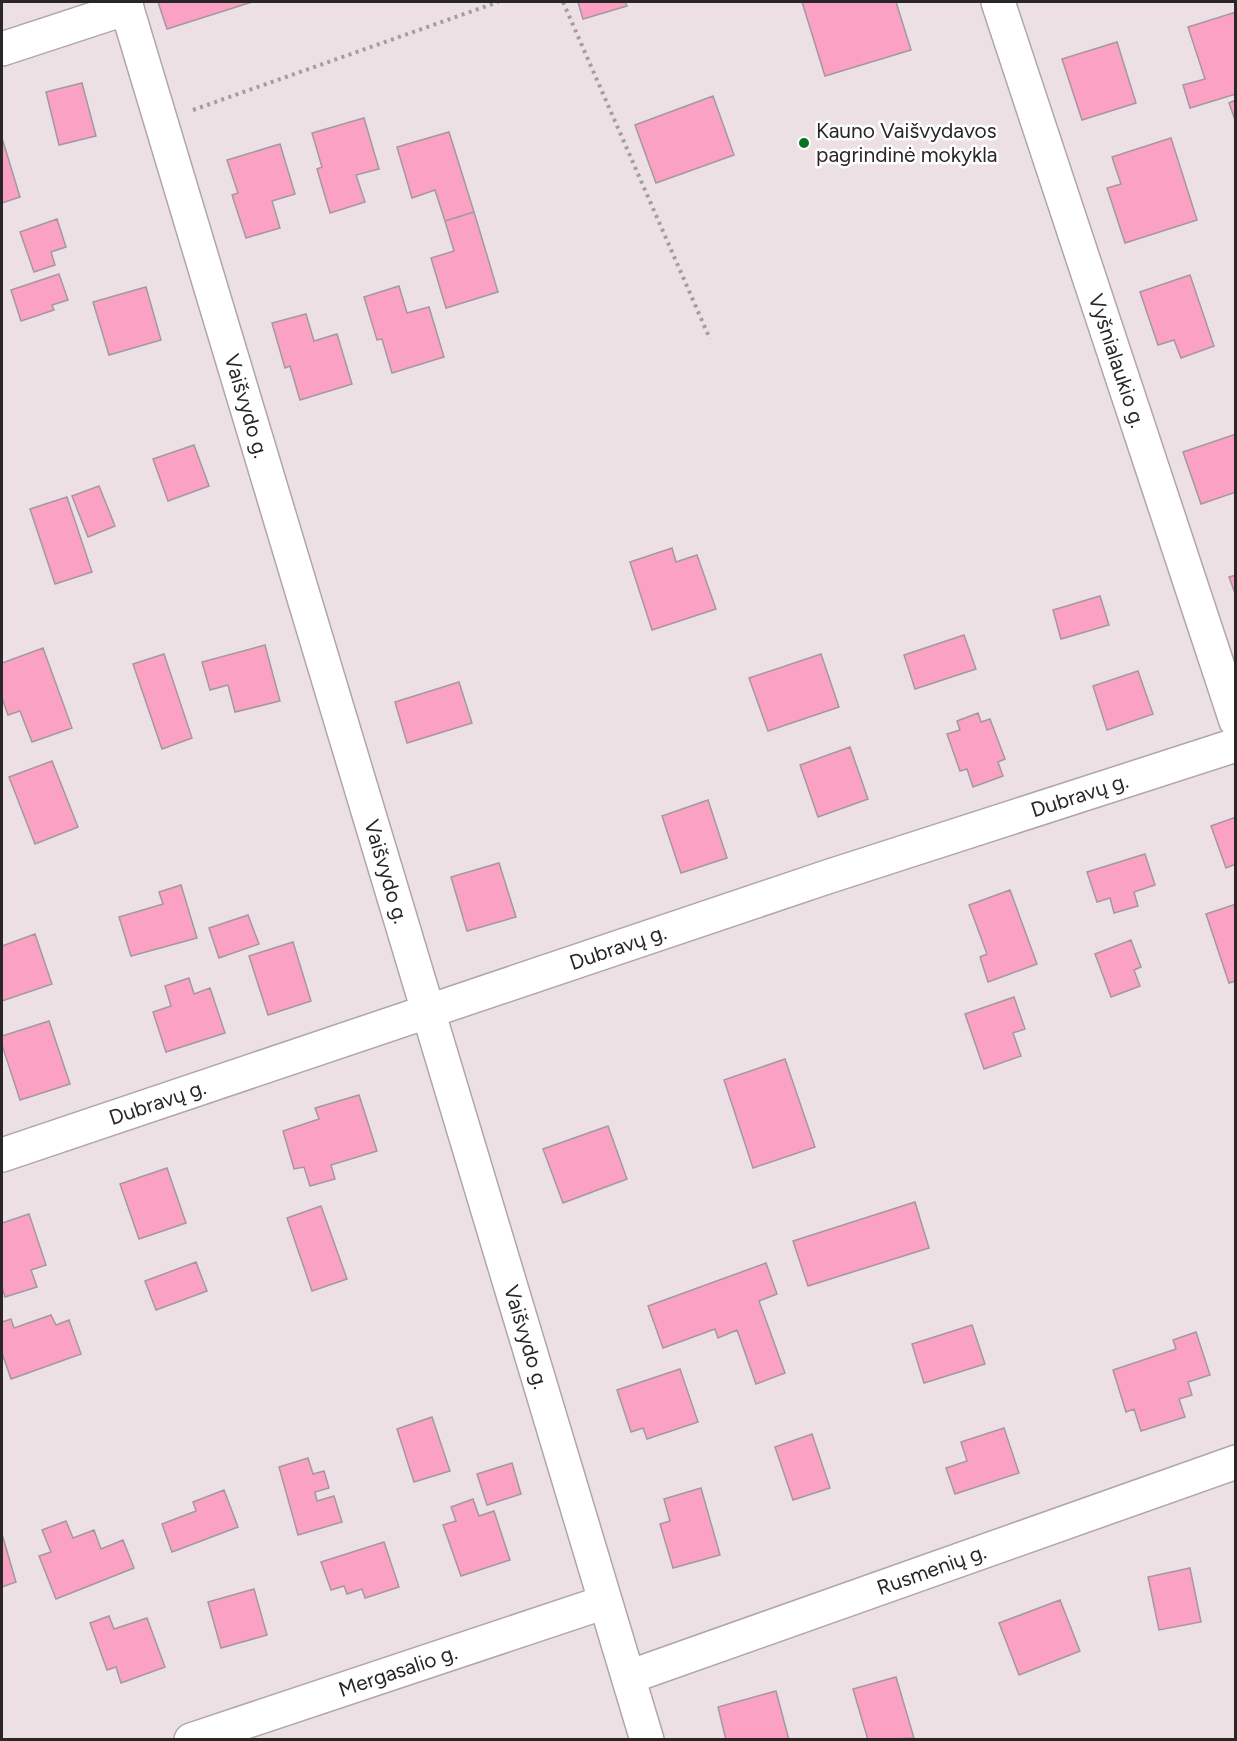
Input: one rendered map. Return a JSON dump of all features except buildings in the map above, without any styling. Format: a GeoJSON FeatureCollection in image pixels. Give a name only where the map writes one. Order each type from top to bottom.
{"type":"FeatureCollection","features":[{"type":"Feature","properties":{"kind":"street","name":"Vyšnialaukio g."},"geometry":{"type":"LineString","coordinates":[[998,2],[1236,721]]}},
{"type":"Feature","properties":{"kind":"street","name":"Vaišvydo g."},"geometry":{"type":"LineString","coordinates":[[126,5],[647,1740]]}},
{"type":"Feature","properties":{"kind":"street"},"geometry":{"type":"LineString","coordinates":[[2,49],[126,5]]}},
{"type":"Feature","properties":{"kind":"street","name":"Dubravų g."},"geometry":{"type":"LineString","coordinates":[[2,1155],[827,877],[1236,745]]}},
{"type":"Feature","properties":{"kind":"street","name":"Rusmenių g."},"geometry":{"type":"LineString","coordinates":[[629,1677],[1236,1462]]}},
{"type":"Feature","properties":{"kind":"street","name":"Mergasalio g."},"geometry":{"type":"LineString","coordinates":[[191,1740],[605,1602]]}},
{"type":"Feature","properties":{"kind":"path"},"geometry":{"type":"LineString","coordinates":[[161,121],[498,2]]}},
{"type":"Feature","properties":{"kind":"path"},"geometry":{"type":"LineString","coordinates":[[563,2],[710,339]]}},
{"type":"Feature","properties":{"kind":"place","name":"Kauno Vaišvydavos pagrindinė mokykla"},"geometry":{"type":"Point","coordinates":[804,143]}}]}
